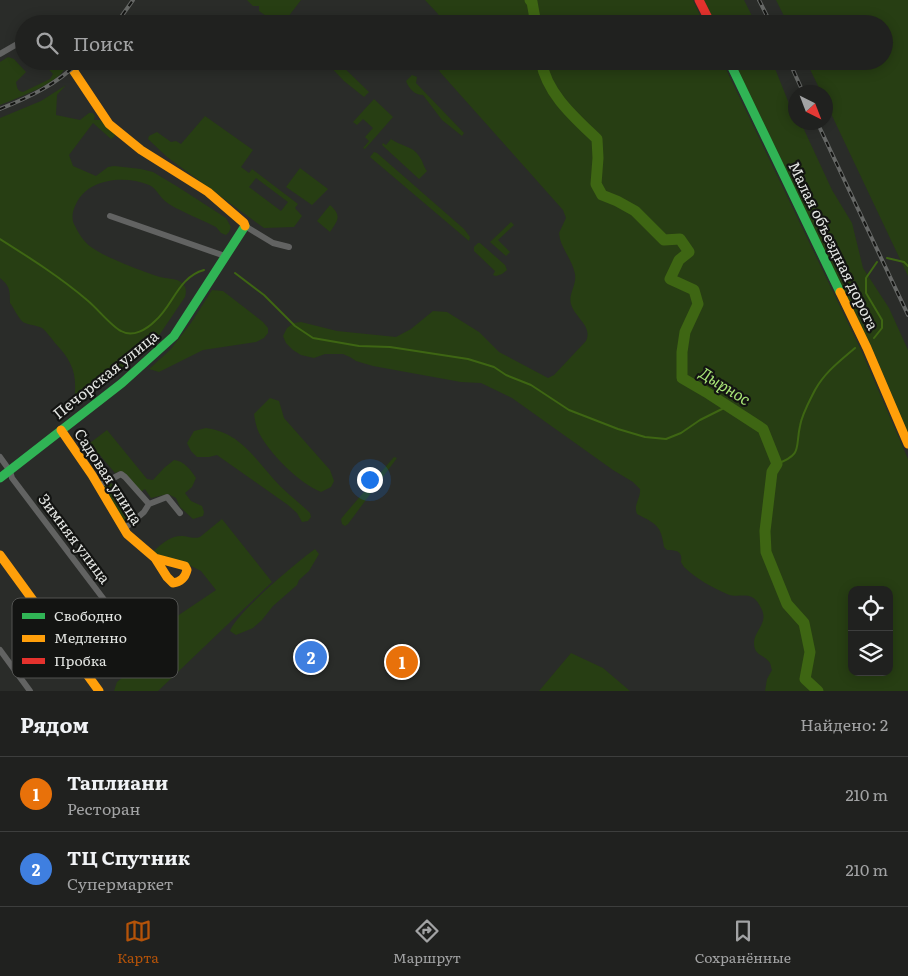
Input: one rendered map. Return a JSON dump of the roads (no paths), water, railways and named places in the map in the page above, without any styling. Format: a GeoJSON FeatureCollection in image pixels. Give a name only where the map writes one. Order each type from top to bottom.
{"type":"FeatureCollection","features":[{"type":"Feature","properties":{"kind":"street"},"geometry":{"type":"LineString","coordinates":[[699,0],[706,15]]}},
{"type":"Feature","properties":{"kind":"street"},"geometry":{"type":"LineString","coordinates":[[0,54],[15,45]]}},
{"type":"Feature","properties":{"kind":"street"},"geometry":{"type":"LineString","coordinates":[[73,70],[109,124],[141,150],[183,174],[208,192],[244,225],[273,243],[289,247]]}},
{"type":"Feature","properties":{"kind":"street","name":"Малая объездная дорога"},"geometry":{"type":"LineString","coordinates":[[733,70],[867,348],[908,444]]}},
{"type":"Feature","properties":{"kind":"street"},"geometry":{"type":"LineString","coordinates":[[110,216],[225,256]]}},
{"type":"Feature","properties":{"kind":"street","name":"Печорская улица"},"geometry":{"type":"LineString","coordinates":[[0,478],[122,383],[174,336],[244,225]]}},
{"type":"Feature","properties":{"kind":"street","name":"Садовая улица"},"geometry":{"type":"LineString","coordinates":[[61,430],[127,534],[155,558]]}},
{"type":"Feature","properties":{"kind":"street","name":"Зимняя улица"},"geometry":{"type":"LineString","coordinates":[[0,457],[10,471],[12,478],[102,598]]}},
{"type":"Feature","properties":{"kind":"street"},"geometry":{"type":"LineString","coordinates":[[98,486],[121,474],[125,476],[149,504]]}},
{"type":"Feature","properties":{"kind":"street"},"geometry":{"type":"LineString","coordinates":[[124,529],[144,512],[149,504],[167,497],[180,513]]}},
{"type":"Feature","properties":{"kind":"street"},"geometry":{"type":"LineString","coordinates":[[0,555],[32,598]]}},
{"type":"Feature","properties":{"kind":"street"},"geometry":{"type":"LineString","coordinates":[[0,650],[12,666]]}},
{"type":"Feature","properties":{"kind":"street"},"geometry":{"type":"LineString","coordinates":[[20,678],[30,691]]}},
{"type":"Feature","properties":{"kind":"street"},"geometry":{"type":"LineString","coordinates":[[90,678],[100,691]]}},
{"type":"Feature","properties":{"kind":"waterway","name":"Дырнос"},"geometry":{"type":"LineString","coordinates":[[530,0],[534,15]]}},
{"type":"Feature","properties":{"kind":"waterway","name":"Дырнос"},"geometry":{"type":"LineString","coordinates":[[543,70],[555,94],[597,139],[596,184],[602,195],[635,211],[664,240],[680,239],[689,252],[679,260],[670,279],[694,290],[698,304],[685,332],[682,352],[682,378],[763,429],[777,464],[772,472],[765,531],[766,552],[787,604],[804,623],[810,652],[805,679],[818,691]]}},
{"type":"Feature","properties":{"kind":"waterway"},"geometry":{"type":"LineString","coordinates":[[0,239],[66,283],[91,303],[113,325],[121,331],[130,334],[140,332],[152,324],[161,315],[182,285],[195,274],[204,270]]}},
{"type":"Feature","properties":{"kind":"waterway"},"geometry":{"type":"LineString","coordinates":[[887,258],[904,262],[908,266]]}},
{"type":"Feature","properties":{"kind":"waterway"},"geometry":{"type":"LineString","coordinates":[[874,338],[882,328],[882,320],[866,293],[866,278],[877,262]]}},
{"type":"Feature","properties":{"kind":"waterway"},"geometry":{"type":"LineString","coordinates":[[235,273],[264,295],[295,326],[313,338],[359,346],[390,347],[468,359],[494,367],[506,375],[531,385],[569,410],[618,429],[645,437],[666,439],[681,433],[700,420],[726,407]]}},
{"type":"Feature","properties":{"kind":"waterway"},"geometry":{"type":"LineString","coordinates":[[777,464],[791,457],[796,450],[802,417],[823,378],[855,348]]}},
{"type":"Feature","properties":{"kind":"railway"},"geometry":{"type":"LineString","coordinates":[[122,15],[133,0]]}},
{"type":"Feature","properties":{"kind":"railway"},"geometry":{"type":"LineString","coordinates":[[759,0],[766,15]]}},
{"type":"Feature","properties":{"kind":"railway"},"geometry":{"type":"LineString","coordinates":[[0,109],[43,89],[70,70]]}},
{"type":"Feature","properties":{"kind":"railway"},"geometry":{"type":"LineString","coordinates":[[793,70],[800,85]]}},
{"type":"Feature","properties":{"kind":"railway"},"geometry":{"type":"LineString","coordinates":[[821,130],[908,315]]}},
{"type":"Feature","properties":{"kind":"place","name":"ТЦ Спутник"},"geometry":{"type":"Point","coordinates":[311,657]}},
{"type":"Feature","properties":{"kind":"place","name":"Таплиани"},"geometry":{"type":"Point","coordinates":[402,662]}}]}
